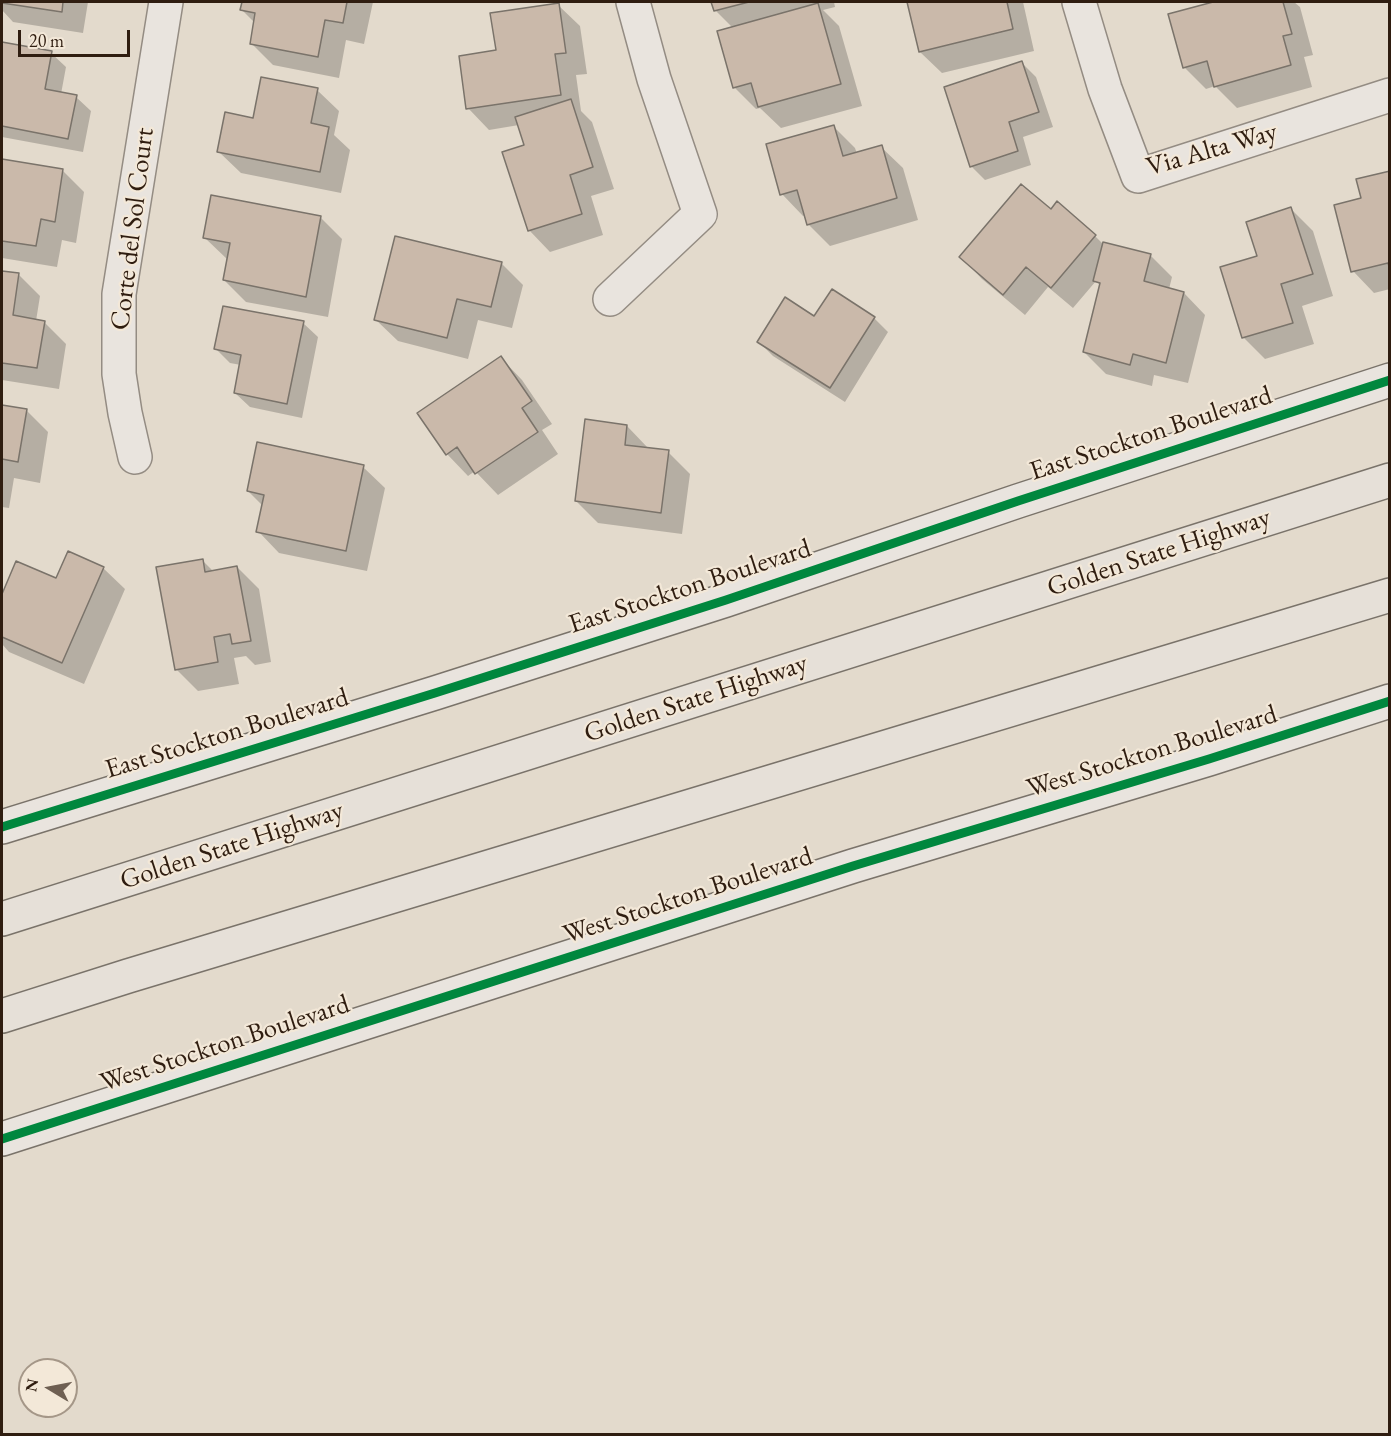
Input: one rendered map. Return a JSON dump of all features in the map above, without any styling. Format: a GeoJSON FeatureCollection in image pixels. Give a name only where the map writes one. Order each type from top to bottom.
{"type":"FeatureCollection","features":[{"type":"Feature","properties":{"kind":"highway","name":"Golden State Highway"},"geometry":{"type":"LineString","coordinates":[[2,919],[1389,480]]}},
{"type":"Feature","properties":{"kind":"highway"},"geometry":{"type":"LineString","coordinates":[[2,1016],[1389,595]]}},
{"type":"Feature","properties":{"kind":"street","name":"Corte del Sol Court"},"geometry":{"type":"LineString","coordinates":[[135,457],[119,374],[119,294],[166,2]]}},
{"type":"Feature","properties":{"kind":"street"},"geometry":{"type":"LineString","coordinates":[[610,299],[700,214],[654,79],[633,2]]}},
{"type":"Feature","properties":{"kind":"street","name":"Via Alta Way"},"geometry":{"type":"LineString","coordinates":[[1079,2],[1105,89],[1138,176],[1389,95]]}},
{"type":"Feature","properties":{"kind":"street","name":"East Stockton Boulevard"},"geometry":{"type":"LineString","coordinates":[[2,827],[435,693],[715,603],[1029,497],[1389,380]]}},
{"type":"Feature","properties":{"kind":"street","name":"West Stockton Boulevard"},"geometry":{"type":"LineString","coordinates":[[2,1139],[853,866],[1209,759],[1389,701]]}},
{"type":"Feature","properties":{"kind":"building"},"geometry":{"type":"Polygon","coordinates":[[[2,2],[63,2],[62,12],[2,2]]]}},
{"type":"Feature","properties":{"kind":"building"},"geometry":{"type":"Polygon","coordinates":[[[242,2],[347,2],[343,23],[325,20],[318,57],[250,44],[255,13],[240,10],[242,2]]]}},
{"type":"Feature","properties":{"kind":"building"},"geometry":{"type":"Polygon","coordinates":[[[711,2],[749,2],[714,11],[711,2]]]}},
{"type":"Feature","properties":{"kind":"building"},"geometry":{"type":"Polygon","coordinates":[[[907,2],[1007,2],[1013,29],[919,52],[907,2]]]}},
{"type":"Feature","properties":{"kind":"building"},"geometry":{"type":"Polygon","coordinates":[[[1213,2],[1283,2],[1292,34],[1283,36],[1291,65],[1214,87],[1207,61],[1183,68],[1168,14],[1213,2]]]}},
{"type":"Feature","properties":{"kind":"building"},"geometry":{"type":"Polygon","coordinates":[[[559,3],[566,53],[555,54],[561,95],[466,109],[459,56],[496,50],[490,13],[559,3]]]}},
{"type":"Feature","properties":{"kind":"building"},"geometry":{"type":"Polygon","coordinates":[[[818,3],[841,84],[758,107],[751,83],[733,88],[717,31],[818,3]]]}},
{"type":"Feature","properties":{"kind":"building"},"geometry":{"type":"Polygon","coordinates":[[[2,42],[52,51],[45,89],[77,95],[68,139],[2,126],[2,42]]]}},
{"type":"Feature","properties":{"kind":"building"},"geometry":{"type":"Polygon","coordinates":[[[1022,61],[1039,112],[1009,122],[1018,151],[970,167],[944,87],[1022,61]]]}},
{"type":"Feature","properties":{"kind":"building"},"geometry":{"type":"Polygon","coordinates":[[[261,77],[318,88],[311,123],[329,127],[320,172],[217,152],[225,112],[253,118],[261,77]]]}},
{"type":"Feature","properties":{"kind":"building"},"geometry":{"type":"Polygon","coordinates":[[[571,99],[593,167],[570,175],[582,214],[528,231],[502,152],[524,145],[515,117],[571,99]]]}},
{"type":"Feature","properties":{"kind":"building"},"geometry":{"type":"Polygon","coordinates":[[[834,125],[843,156],[882,145],[897,198],[807,225],[797,190],[780,195],[766,144],[834,125]]]}},
{"type":"Feature","properties":{"kind":"building"},"geometry":{"type":"Polygon","coordinates":[[[2,159],[63,169],[55,222],[41,219],[36,246],[2,241],[2,159]]]}},
{"type":"Feature","properties":{"kind":"building"},"geometry":{"type":"Polygon","coordinates":[[[1390,171],[1390,270],[1388,263],[1351,272],[1334,205],[1361,198],[1356,179],[1390,171]]]}},
{"type":"Feature","properties":{"kind":"building"},"geometry":{"type":"Polygon","coordinates":[[[1021,184],[1051,209],[1057,201],[1096,235],[1051,288],[1026,267],[1003,295],[959,257],[1021,184]]]}},
{"type":"Feature","properties":{"kind":"building"},"geometry":{"type":"Polygon","coordinates":[[[211,195],[321,216],[306,297],[223,280],[230,243],[203,238],[211,195]]]}},
{"type":"Feature","properties":{"kind":"building"},"geometry":{"type":"Polygon","coordinates":[[[1291,207],[1313,274],[1281,284],[1293,323],[1242,338],[1220,267],[1257,256],[1246,222],[1291,207]]]}},
{"type":"Feature","properties":{"kind":"building"},"geometry":{"type":"Polygon","coordinates":[[[395,236],[502,262],[491,307],[457,299],[447,338],[374,320],[395,236]]]}},
{"type":"Feature","properties":{"kind":"building"},"geometry":{"type":"Polygon","coordinates":[[[1103,242],[1151,254],[1144,281],[1184,292],[1166,363],[1133,354],[1130,365],[1083,352],[1100,283],[1093,281],[1103,242]]]}},
{"type":"Feature","properties":{"kind":"building"},"geometry":{"type":"Polygon","coordinates":[[[2,271],[19,273],[13,315],[45,321],[37,368],[2,363],[2,271]]]}},
{"type":"Feature","properties":{"kind":"building"},"geometry":{"type":"Polygon","coordinates":[[[832,289],[875,317],[830,388],[757,342],[785,297],[814,316],[832,289]]]}},
{"type":"Feature","properties":{"kind":"building"},"geometry":{"type":"Polygon","coordinates":[[[223,306],[304,321],[287,404],[234,393],[241,355],[214,349],[223,306]]]}},
{"type":"Feature","properties":{"kind":"building"},"geometry":{"type":"Polygon","coordinates":[[[501,356],[532,401],[522,408],[538,432],[475,474],[457,447],[446,455],[417,413],[501,356]]]}},
{"type":"Feature","properties":{"kind":"building"},"geometry":{"type":"Polygon","coordinates":[[[2,405],[27,409],[18,462],[2,459],[2,405]]]}},
{"type":"Feature","properties":{"kind":"building"},"geometry":{"type":"Polygon","coordinates":[[[585,419],[627,425],[625,445],[669,450],[661,513],[575,501],[585,419]]]}},
{"type":"Feature","properties":{"kind":"building"},"geometry":{"type":"Polygon","coordinates":[[[257,442],[364,465],[346,551],[256,532],[264,495],[247,491],[257,442]]]}},
{"type":"Feature","properties":{"kind":"building"},"geometry":{"type":"Polygon","coordinates":[[[68,551],[104,567],[62,663],[2,637],[2,594],[16,561],[56,578],[68,551]]]}},
{"type":"Feature","properties":{"kind":"building"},"geometry":{"type":"Polygon","coordinates":[[[203,559],[205,572],[237,566],[251,641],[232,644],[230,634],[214,637],[218,662],[175,670],[156,567],[203,559]]]}},
{"type":"Feature","properties":{"kind":"cycle path"},"geometry":{"type":"LineString","coordinates":[[2,827],[726,600],[1018,501],[1390,380]]}},
{"type":"Feature","properties":{"kind":"cycle path"},"geometry":{"type":"LineString","coordinates":[[2,1139],[853,866],[1209,759],[1390,701]]}}]}
